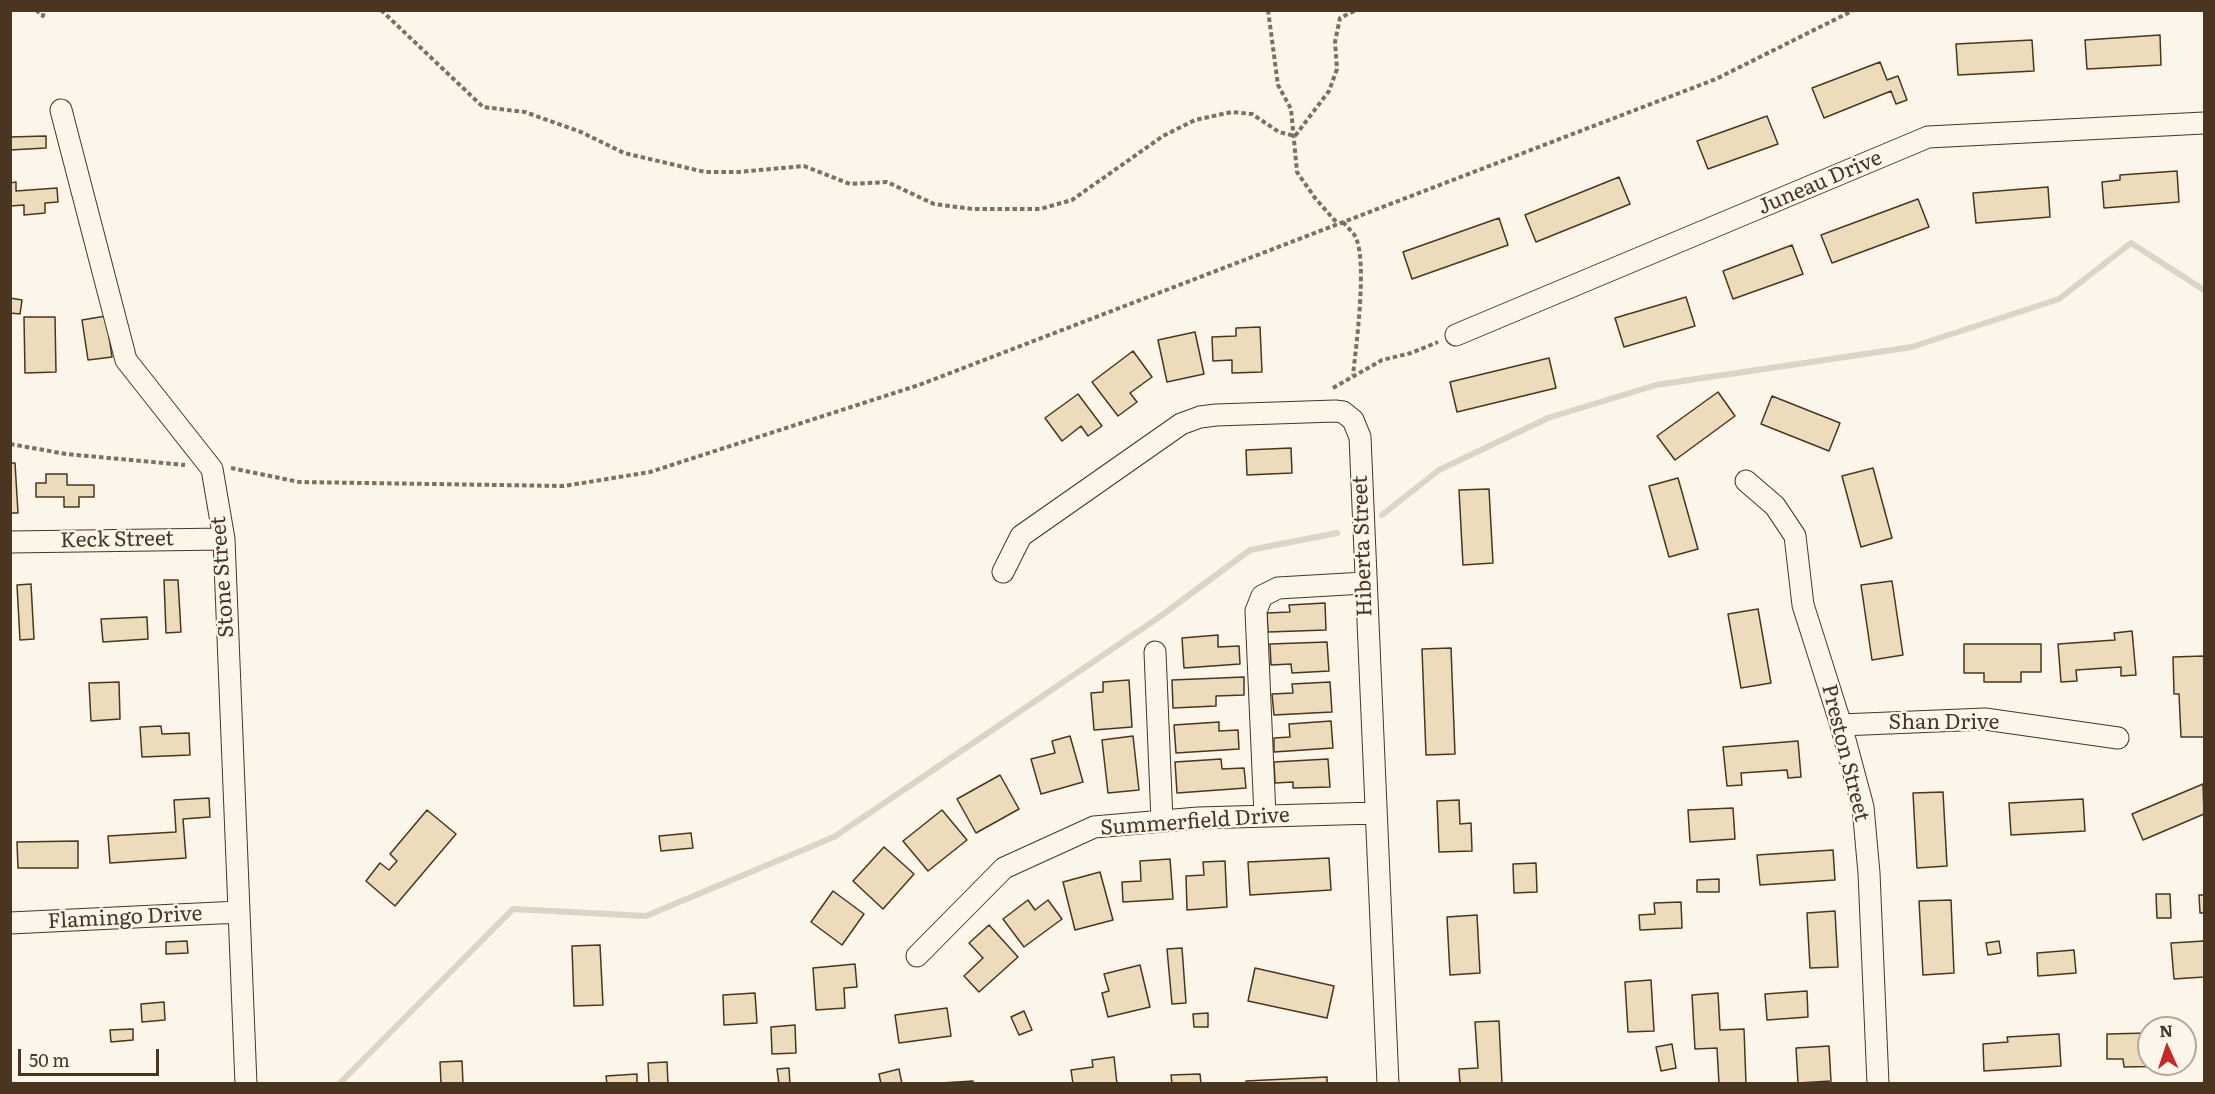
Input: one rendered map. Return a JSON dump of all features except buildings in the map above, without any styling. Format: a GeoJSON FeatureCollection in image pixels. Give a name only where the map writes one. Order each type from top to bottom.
{"type":"FeatureCollection","features":[{"type":"Feature","properties":{"kind":"street","name":"Stone Street"},"geometry":{"type":"LineString","coordinates":[[61,110],[126,360],[212,469],[224,538],[246,1083]]}},
{"type":"Feature","properties":{"kind":"street","name":"Juneau Drive"},"geometry":{"type":"LineString","coordinates":[[1456,335],[1928,137],[2205,123]]}},
{"type":"Feature","properties":{"kind":"street","name":"Hiberta Street"},"geometry":{"type":"LineString","coordinates":[[1004,572],[1021,536],[1181,424],[1200,417],[1216,415],[1335,411],[1343,412],[1353,420],[1360,437],[1364,583],[1388,1083]]}},
{"type":"Feature","properties":{"kind":"street","name":"Preston Street"},"geometry":{"type":"LineString","coordinates":[[1746,481],[1775,506],[1795,536],[1803,605],[1841,724],[1863,807],[1878,1083]]}},
{"type":"Feature","properties":{"kind":"street","name":"Keck Street"},"geometry":{"type":"LineString","coordinates":[[10,542],[224,538]]}},
{"type":"Feature","properties":{"kind":"street"},"geometry":{"type":"LineString","coordinates":[[1265,816],[1256,611],[1262,596],[1278,588],[1364,583]]}},
{"type":"Feature","properties":{"kind":"street"},"geometry":{"type":"LineString","coordinates":[[1155,652],[1162,821]]}},
{"type":"Feature","properties":{"kind":"street","name":"Shan Drive"},"geometry":{"type":"LineString","coordinates":[[1841,724],[1985,719],[2118,738]]}},
{"type":"Feature","properties":{"kind":"street","name":"Summerfield Drive"},"geometry":{"type":"LineString","coordinates":[[917,956],[1004,868],[1094,826],[1265,816],[1375,813]]}},
{"type":"Feature","properties":{"kind":"street","name":"Flamingo Drive"},"geometry":{"type":"LineString","coordinates":[[10,923],[239,912]]}},
{"type":"Feature","properties":{"kind":"path"},"geometry":{"type":"LineString","coordinates":[[36,10],[43,16],[44,10]]}},
{"type":"Feature","properties":{"kind":"path"},"geometry":{"type":"LineString","coordinates":[[381,10],[483,107],[525,112],[581,132],[624,153],[705,172],[738,172],[804,166],[850,184],[887,182],[934,204],[973,209],[1040,209],[1072,200],[1163,136],[1195,120],[1232,112],[1252,114],[1279,132],[1295,136]]}},
{"type":"Feature","properties":{"kind":"path"},"geometry":{"type":"LineString","coordinates":[[1268,10],[1278,85],[1291,109],[1297,172],[1315,198],[1356,238],[1360,274],[1360,323],[1353,375]]}},
{"type":"Feature","properties":{"kind":"path"},"geometry":{"type":"LineString","coordinates":[[1295,136],[1329,91],[1338,69],[1335,42],[1340,18],[1356,10]]}},
{"type":"Feature","properties":{"kind":"path"},"geometry":{"type":"LineString","coordinates":[[10,444],[66,454],[212,469],[240,468],[299,482],[564,486],[650,472],[919,385],[1716,79],[1854,10]]}},
{"type":"Feature","properties":{"kind":"path"},"geometry":{"type":"LineString","coordinates":[[1333,388],[1382,360],[1411,353],[1456,335]]}},
{"type":"Feature","properties":{"kind":"waterway"},"geometry":{"type":"LineString","coordinates":[[1382,515],[1439,470],[1548,418],[1656,385],[1912,347],[2059,299],[2131,243],[2204,290]]}},
{"type":"Feature","properties":{"kind":"waterway"},"geometry":{"type":"LineString","coordinates":[[339,1084],[513,909],[646,916],[834,837],[1158,618],[1250,550],[1337,533]]}}]}
